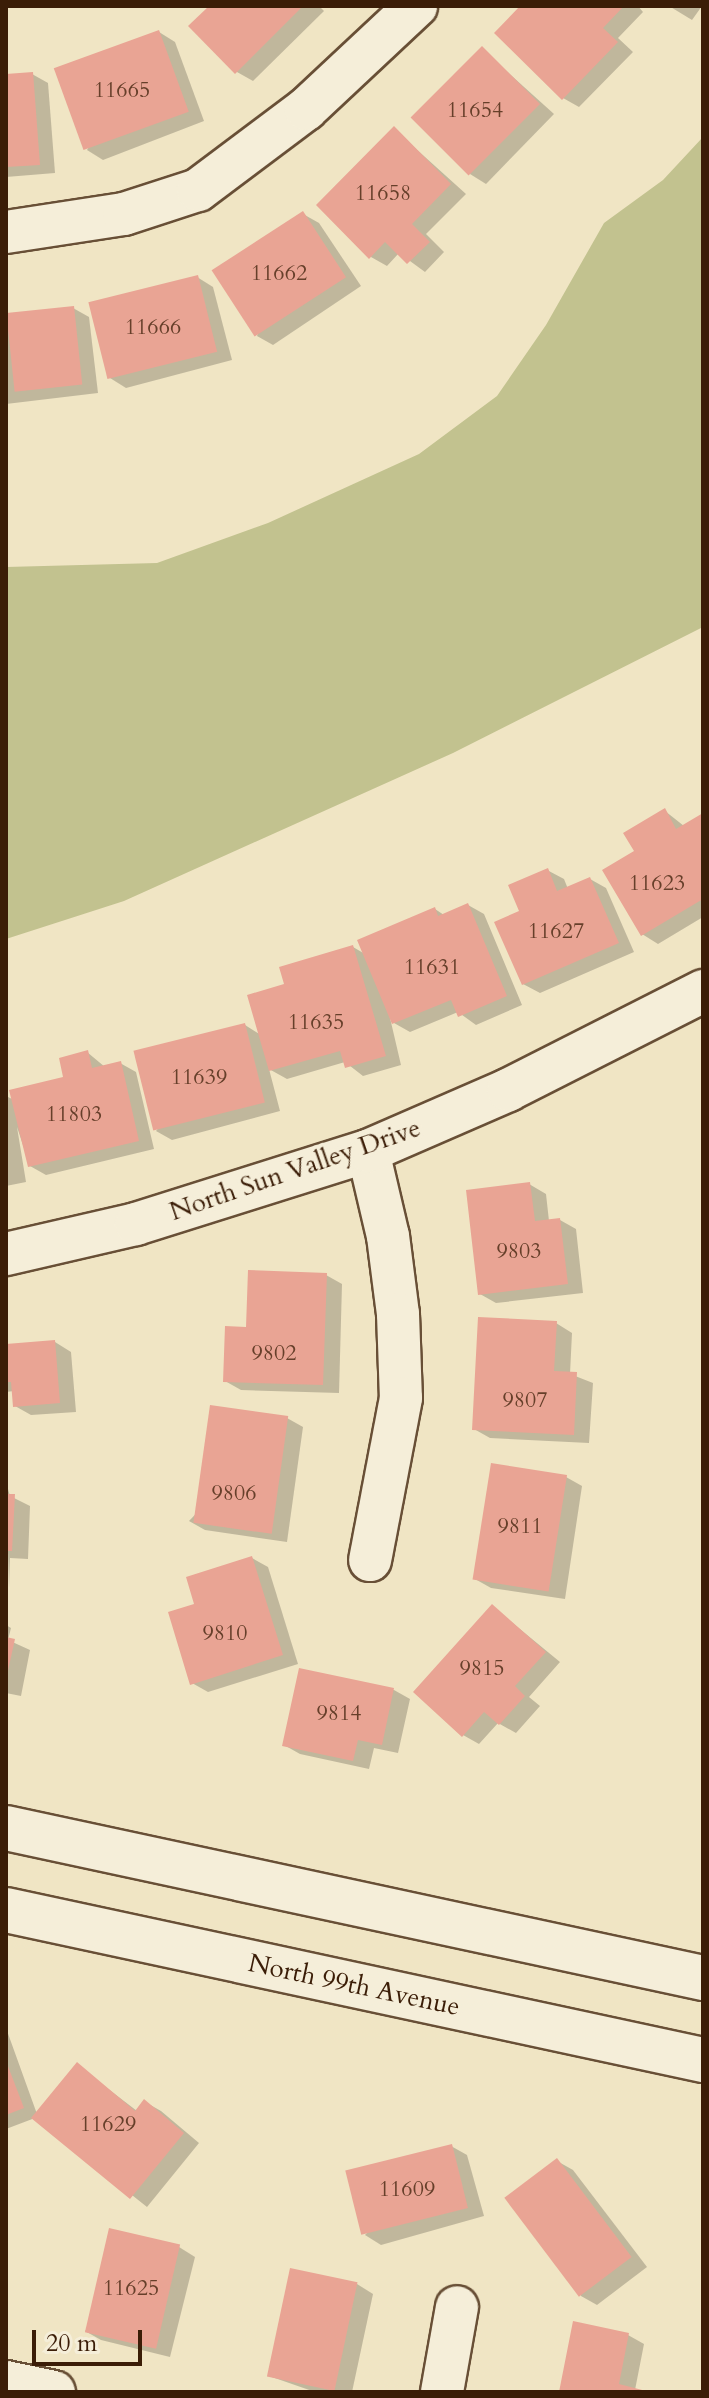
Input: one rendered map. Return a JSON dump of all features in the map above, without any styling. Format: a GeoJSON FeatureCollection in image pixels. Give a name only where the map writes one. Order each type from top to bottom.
{"type":"FeatureCollection","features":[{"type":"Feature","properties":{"kind":"main road"},"geometry":{"type":"LineString","coordinates":[[6,1828],[703,1978]]}},
{"type":"Feature","properties":{"kind":"main road","name":"North 99th Avenue"},"geometry":{"type":"LineString","coordinates":[[6,1910],[703,2060]]}},
{"type":"Feature","properties":{"kind":"street"},"geometry":{"type":"LineString","coordinates":[[6,232],[124,214],[198,190],[306,109],[416,6]]}},
{"type":"Feature","properties":{"kind":"street","name":"North Sun Valley Drive"},"geometry":{"type":"LineString","coordinates":[[6,1254],[136,1224],[368,1151],[508,1090],[703,991]]}},
{"type":"Feature","properties":{"kind":"street"},"geometry":{"type":"LineString","coordinates":[[368,1151],[392,1267],[401,1398],[370,1560]]}},
{"type":"Feature","properties":{"kind":"street"},"geometry":{"type":"LineString","coordinates":[[442,2392],[457,2307]]}},
{"type":"Feature","properties":{"kind":"street"},"geometry":{"type":"LineString","coordinates":[[6,2382],[54,2392]]}},
{"type":"Feature","properties":{"kind":"green space"},"geometry":{"type":"Polygon","coordinates":[[[703,137],[703,627],[453,753],[124,901],[6,939],[6,567],[157,563],[268,523],[419,454],[497,396],[546,325],[604,223],[663,180],[703,137]]]}},
{"type":"Feature","properties":{"kind":"building"},"geometry":{"type":"Polygon","coordinates":[[[209,6],[303,6],[235,74],[188,26],[209,6]]]}},
{"type":"Feature","properties":{"kind":"building"},"geometry":{"type":"Polygon","coordinates":[[[520,6],[624,6],[603,28],[618,42],[562,100],[494,33],[520,6]]]}},
{"type":"Feature","properties":{"kind":"building"},"geometry":{"type":"Polygon","coordinates":[[[159,30],[189,112],[84,150],[54,68],[159,30]]]}},
{"type":"Feature","properties":{"kind":"building"},"geometry":{"type":"Polygon","coordinates":[[[482,46],[540,104],[469,175],[411,117],[482,46]]]}},
{"type":"Feature","properties":{"kind":"building"},"geometry":{"type":"Polygon","coordinates":[[[33,72],[40,165],[6,167],[6,74],[33,72]]]}},
{"type":"Feature","properties":{"kind":"building"},"geometry":{"type":"Polygon","coordinates":[[[394,126],[451,184],[412,224],[430,242],[407,264],[385,242],[369,259],[316,205],[394,126]]]}},
{"type":"Feature","properties":{"kind":"building"},"geometry":{"type":"Polygon","coordinates":[[[303,211],[346,277],[255,337],[212,270],[303,211]]]}},
{"type":"Feature","properties":{"kind":"building"},"geometry":{"type":"Polygon","coordinates":[[[198,275],[217,352],[107,379],[88,302],[198,275]]]}},
{"type":"Feature","properties":{"kind":"building"},"geometry":{"type":"Polygon","coordinates":[[[74,306],[82,385],[15,392],[6,313],[74,306]]]}},
{"type":"Feature","properties":{"kind":"building"},"geometry":{"type":"Polygon","coordinates":[[[665,808],[676,829],[703,813],[703,899],[641,936],[602,870],[634,851],[623,833],[665,808]]]}},
{"type":"Feature","properties":{"kind":"building"},"geometry":{"type":"Polygon","coordinates":[[[548,868],[557,891],[590,877],[619,943],[522,985],[494,922],[519,911],[508,885],[548,868]]]}},
{"type":"Feature","properties":{"kind":"building"},"geometry":{"type":"Polygon","coordinates":[[[468,903],[507,996],[458,1017],[451,1000],[392,1024],[357,940],[435,907],[438,916],[468,903]]]}},
{"type":"Feature","properties":{"kind":"building"},"geometry":{"type":"Polygon","coordinates":[[[353,945],[386,1056],[345,1068],[340,1051],[269,1071],[247,995],[284,984],[279,967],[353,945]]]}},
{"type":"Feature","properties":{"kind":"building"},"geometry":{"type":"Polygon","coordinates":[[[245,1023],[265,1103],[153,1130],[133,1051],[245,1023]]]}},
{"type":"Feature","properties":{"kind":"building"},"geometry":{"type":"Polygon","coordinates":[[[88,1050],[92,1068],[121,1061],[139,1141],[28,1167],[9,1090],[63,1077],[59,1058],[88,1050]]]}},
{"type":"Feature","properties":{"kind":"building"},"geometry":{"type":"Polygon","coordinates":[[[530,1182],[535,1221],[560,1218],[568,1284],[478,1295],[466,1190],[530,1182]]]}},
{"type":"Feature","properties":{"kind":"building"},"geometry":{"type":"Polygon","coordinates":[[[248,1270],[327,1273],[323,1385],[223,1382],[225,1326],[246,1327],[248,1270]]]}},
{"type":"Feature","properties":{"kind":"building"},"geometry":{"type":"Polygon","coordinates":[[[478,1317],[557,1321],[554,1371],[577,1372],[574,1435],[472,1430],[478,1317]]]}},
{"type":"Feature","properties":{"kind":"building"},"geometry":{"type":"Polygon","coordinates":[[[55,1340],[60,1403],[13,1407],[11,1382],[6,1382],[6,1344],[55,1340]]]}},
{"type":"Feature","properties":{"kind":"building"},"geometry":{"type":"Polygon","coordinates":[[[210,1405],[288,1416],[272,1534],[193,1523],[210,1405]]]}},
{"type":"Feature","properties":{"kind":"building"},"geometry":{"type":"Polygon","coordinates":[[[491,1463],[567,1475],[549,1592],[473,1580],[491,1463]]]}},
{"type":"Feature","properties":{"kind":"building"},"geometry":{"type":"Polygon","coordinates":[[[6,1494],[15,1494],[12,1551],[6,1551],[6,1494]]]}},
{"type":"Feature","properties":{"kind":"building"},"geometry":{"type":"Polygon","coordinates":[[[252,1556],[283,1655],[190,1685],[168,1612],[194,1604],[186,1577],[252,1556]]]}},
{"type":"Feature","properties":{"kind":"building"},"geometry":{"type":"Polygon","coordinates":[[[492,1604],[546,1652],[515,1686],[525,1696],[499,1725],[484,1712],[462,1737],[413,1692],[492,1604]]]}},
{"type":"Feature","properties":{"kind":"building"},"geometry":{"type":"Polygon","coordinates":[[[6,1637],[15,1639],[7,1675],[6,1674],[6,1637]]]}},
{"type":"Feature","properties":{"kind":"building"},"geometry":{"type":"Polygon","coordinates":[[[299,1668],[394,1688],[382,1745],[358,1740],[353,1761],[282,1746],[299,1668]]]}},
{"type":"Feature","properties":{"kind":"building"},"geometry":{"type":"Polygon","coordinates":[[[6,2061],[24,2108],[6,2115],[6,2061]]]}},
{"type":"Feature","properties":{"kind":"building"},"geometry":{"type":"Polygon","coordinates":[[[77,2062],[135,2111],[144,2099],[184,2133],[130,2199],[31,2118],[77,2062]]]}},
{"type":"Feature","properties":{"kind":"building"},"geometry":{"type":"Polygon","coordinates":[[[452,2144],[468,2208],[361,2235],[345,2171],[452,2144]]]}},
{"type":"Feature","properties":{"kind":"building"},"geometry":{"type":"Polygon","coordinates":[[[557,2158],[632,2257],[579,2297],[504,2198],[557,2158]]]}},
{"type":"Feature","properties":{"kind":"building"},"geometry":{"type":"Polygon","coordinates":[[[109,2228],[180,2244],[156,2349],[85,2332],[109,2228]]]}},
{"type":"Feature","properties":{"kind":"building"},"geometry":{"type":"Polygon","coordinates":[[[290,2268],[357,2282],[334,2391],[267,2377],[290,2268]]]}},
{"type":"Feature","properties":{"kind":"building"},"geometry":{"type":"Polygon","coordinates":[[[573,2321],[629,2333],[619,2384],[650,2392],[559,2392],[573,2321]]]}}]}
